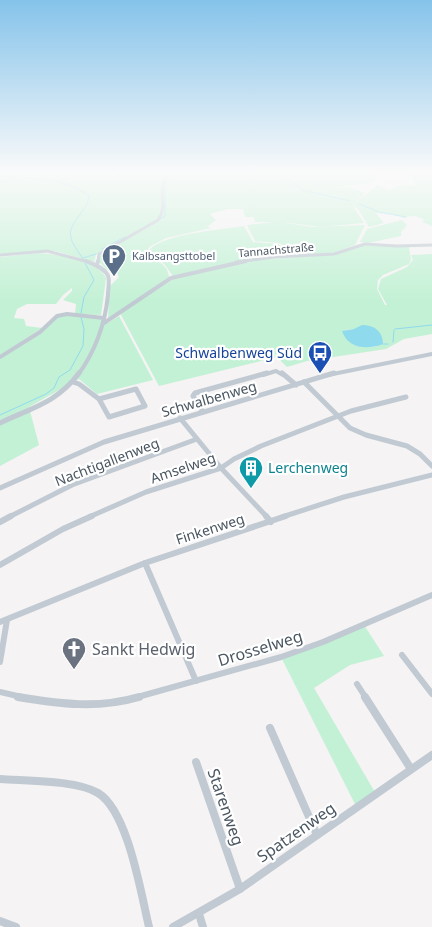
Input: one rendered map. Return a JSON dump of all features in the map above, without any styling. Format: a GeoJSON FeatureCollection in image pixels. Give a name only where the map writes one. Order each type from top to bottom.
{"type":"FeatureCollection","features":[{"type":"Feature","properties":{"kind":"street"},"geometry":{"type":"LineString","coordinates":[[97,265],[99,254],[158,220],[161,215]]}},
{"type":"Feature","properties":{"kind":"street","name":"Tannachstraße"},"geometry":{"type":"LineString","coordinates":[[104,320],[171,278],[220,266],[275,257],[334,254],[365,244],[397,246],[432,245]]}},
{"type":"Feature","properties":{"kind":"street"},"geometry":{"type":"LineString","coordinates":[[0,255],[47,251],[97,265],[106,271],[108,278],[104,320],[98,343],[73,382],[53,399],[0,423]]}},
{"type":"Feature","properties":{"kind":"street"},"geometry":{"type":"LineString","coordinates":[[0,357],[45,329],[57,316],[84,315],[104,320]]}},
{"type":"Feature","properties":{"kind":"street","name":"Schwalbenweg"},"geometry":{"type":"LineString","coordinates":[[0,488],[104,442],[180,418],[279,392],[304,382],[337,373],[432,354]]}},
{"type":"Feature","properties":{"kind":"street"},"geometry":{"type":"LineString","coordinates":[[203,412],[193,396],[195,393],[276,371],[296,385]]}},
{"type":"Feature","properties":{"kind":"street"},"geometry":{"type":"LineString","coordinates":[[73,382],[79,384],[99,399],[110,417],[145,406],[136,389],[99,399]]}},
{"type":"Feature","properties":{"kind":"street"},"geometry":{"type":"LineString","coordinates":[[304,382],[338,417],[357,432],[407,446],[420,454],[432,466]]}},
{"type":"Feature","properties":{"kind":"street","name":"Amselweg"},"geometry":{"type":"LineString","coordinates":[[0,565],[63,529],[146,492],[221,468],[234,459],[261,446],[338,417],[371,405],[406,397]]}},
{"type":"Feature","properties":{"kind":"street"},"geometry":{"type":"LineString","coordinates":[[180,418],[221,468],[271,522]]}},
{"type":"Feature","properties":{"kind":"street","name":"Nachtigallenweg"},"geometry":{"type":"LineString","coordinates":[[0,522],[72,485],[197,439]]}},
{"type":"Feature","properties":{"kind":"street"},"geometry":{"type":"LineString","coordinates":[[426,460],[432,458]]}},
{"type":"Feature","properties":{"kind":"street","name":"Finkenweg"},"geometry":{"type":"LineString","coordinates":[[3,621],[145,563],[344,496],[432,475]]}},
{"type":"Feature","properties":{"kind":"street"},"geometry":{"type":"LineString","coordinates":[[145,563],[196,681]]}},
{"type":"Feature","properties":{"kind":"street","name":"Drosselweg"},"geometry":{"type":"LineString","coordinates":[[0,692],[58,704],[94,705],[125,700],[281,658],[432,595]]}},
{"type":"Feature","properties":{"kind":"street"},"geometry":{"type":"LineString","coordinates":[[0,662],[3,621]]}},
{"type":"Feature","properties":{"kind":"street"},"geometry":{"type":"LineString","coordinates":[[402,655],[432,694]]}},
{"type":"Feature","properties":{"kind":"street"},"geometry":{"type":"LineString","coordinates":[[357,684],[410,769]]}},
{"type":"Feature","properties":{"kind":"street"},"geometry":{"type":"LineString","coordinates":[[270,728],[317,835]]}},
{"type":"Feature","properties":{"kind":"street","name":"Spatzenweg"},"geometry":{"type":"LineString","coordinates":[[173,927],[240,890],[432,755]]}},
{"type":"Feature","properties":{"kind":"street","name":"Starenweg"},"geometry":{"type":"LineString","coordinates":[[196,762],[240,890]]}},
{"type":"Feature","properties":{"kind":"street"},"geometry":{"type":"LineString","coordinates":[[0,779],[79,788],[99,794],[108,800],[127,838],[149,927]]}},
{"type":"Feature","properties":{"kind":"street"},"geometry":{"type":"LineString","coordinates":[[199,914],[203,927]]}},
{"type":"Feature","properties":{"kind":"street"},"geometry":{"type":"LineString","coordinates":[[0,922],[16,927]]}},
{"type":"Feature","properties":{"kind":"green space"},"geometry":{"type":"Polygon","coordinates":[[[0,215],[211,215],[216,220],[207,227],[212,228],[166,238],[149,247],[147,253],[167,269],[169,278],[108,318],[110,286],[119,277],[117,273],[107,270],[98,261],[100,254],[139,230],[105,248],[96,255],[94,262],[55,251],[0,254],[0,215]]]}},
{"type":"Feature","properties":{"kind":"green space"},"geometry":{"type":"Polygon","coordinates":[[[245,215],[359,215],[364,223],[326,226],[365,225],[355,245],[333,253],[299,255],[279,243],[255,241],[247,225],[274,222],[255,222],[254,217],[245,217],[245,215]],[[275,221],[312,227],[318,227],[275,221]]]}},
{"type":"Feature","properties":{"kind":"green space"},"geometry":{"type":"Polygon","coordinates":[[[362,215],[378,215],[384,223],[369,227],[362,215]]]}},
{"type":"Feature","properties":{"kind":"green space"},"geometry":{"type":"Polygon","coordinates":[[[396,215],[432,215],[432,226],[422,222],[424,220],[417,216],[404,218],[396,215]]]}},
{"type":"Feature","properties":{"kind":"green space"},"geometry":{"type":"Polygon","coordinates":[[[402,220],[407,225],[401,232],[401,236],[368,243],[360,242],[367,229],[402,220]]]}},
{"type":"Feature","properties":{"kind":"green space"},"geometry":{"type":"Polygon","coordinates":[[[244,226],[253,242],[278,244],[295,255],[275,256],[173,276],[165,265],[149,252],[157,244],[180,236],[244,226]]]}},
{"type":"Feature","properties":{"kind":"green space"},"geometry":{"type":"Polygon","coordinates":[[[359,245],[409,247],[411,260],[409,264],[383,275],[378,280],[377,289],[385,305],[387,305],[378,289],[381,279],[407,267],[413,260],[411,255],[432,254],[432,334],[404,339],[386,349],[307,361],[287,367],[277,357],[159,386],[120,313],[175,278],[256,260],[327,255],[359,245]],[[354,329],[345,330],[356,346],[376,347],[354,329]]]}},
{"type":"Feature","properties":{"kind":"green space"},"geometry":{"type":"Polygon","coordinates":[[[39,253],[56,255],[86,263],[102,272],[106,278],[101,315],[75,314],[76,304],[63,300],[72,291],[72,288],[56,304],[27,304],[17,309],[14,318],[24,319],[26,326],[42,328],[0,356],[0,257],[39,253]]]}},
{"type":"Feature","properties":{"kind":"green space"},"geometry":{"type":"Polygon","coordinates":[[[67,315],[103,318],[108,323],[119,316],[153,380],[97,394],[79,379],[29,407],[39,445],[0,466],[0,358],[42,332],[58,317],[67,315]]]}},
{"type":"Feature","properties":{"kind":"green space"},"geometry":{"type":"Polygon","coordinates":[[[364,625],[384,656],[350,665],[314,688],[376,794],[357,808],[281,657],[364,625]]]}},
{"type":"Feature","properties":{"kind":"water"},"geometry":{"type":"Polygon","coordinates":[[[362,325],[370,326],[380,332],[383,344],[371,347],[353,345],[342,331],[354,329],[362,325]]]}},
{"type":"Feature","properties":{"kind":"waterway"},"geometry":{"type":"LineString","coordinates":[[79,215],[72,227],[71,238],[83,259]]}},
{"type":"Feature","properties":{"kind":"waterway"},"geometry":{"type":"LineString","coordinates":[[153,224],[165,215]]}},
{"type":"Feature","properties":{"kind":"waterway"},"geometry":{"type":"LineString","coordinates":[[397,215],[406,217]]}},
{"type":"Feature","properties":{"kind":"waterway"},"geometry":{"type":"LineString","coordinates":[[102,249],[125,237]]}},
{"type":"Feature","properties":{"kind":"waterway"},"geometry":{"type":"LineString","coordinates":[[83,258],[96,254]]}},
{"type":"Feature","properties":{"kind":"waterway"},"geometry":{"type":"LineString","coordinates":[[81,313],[84,297],[94,280],[85,263]]}},
{"type":"Feature","properties":{"kind":"waterway"},"geometry":{"type":"LineString","coordinates":[[0,415],[46,394],[54,388],[59,377],[70,370],[83,346],[84,329],[81,317]]}},
{"type":"Feature","properties":{"kind":"waterway"},"geometry":{"type":"LineString","coordinates":[[395,329],[432,325]]}},
{"type":"Feature","properties":{"kind":"waterway"},"geometry":{"type":"LineString","coordinates":[[393,342],[394,330]]}},
{"type":"Feature","properties":{"kind":"waterway"},"geometry":{"type":"LineString","coordinates":[[383,344],[388,344]]}},
{"type":"Feature","properties":{"kind":"place","name":"Kalbsangsttobel"},"geometry":{"type":"Point","coordinates":[114,277]}},
{"type":"Feature","properties":{"kind":"place","name":"Schwalbenweg Süd"},"geometry":{"type":"Point","coordinates":[320,374]}},
{"type":"Feature","properties":{"kind":"place","name":"Lerchenweg"},"geometry":{"type":"Point","coordinates":[251,489]}},
{"type":"Feature","properties":{"kind":"place","name":"Sankt Hedwig"},"geometry":{"type":"Point","coordinates":[74,670]}}]}
